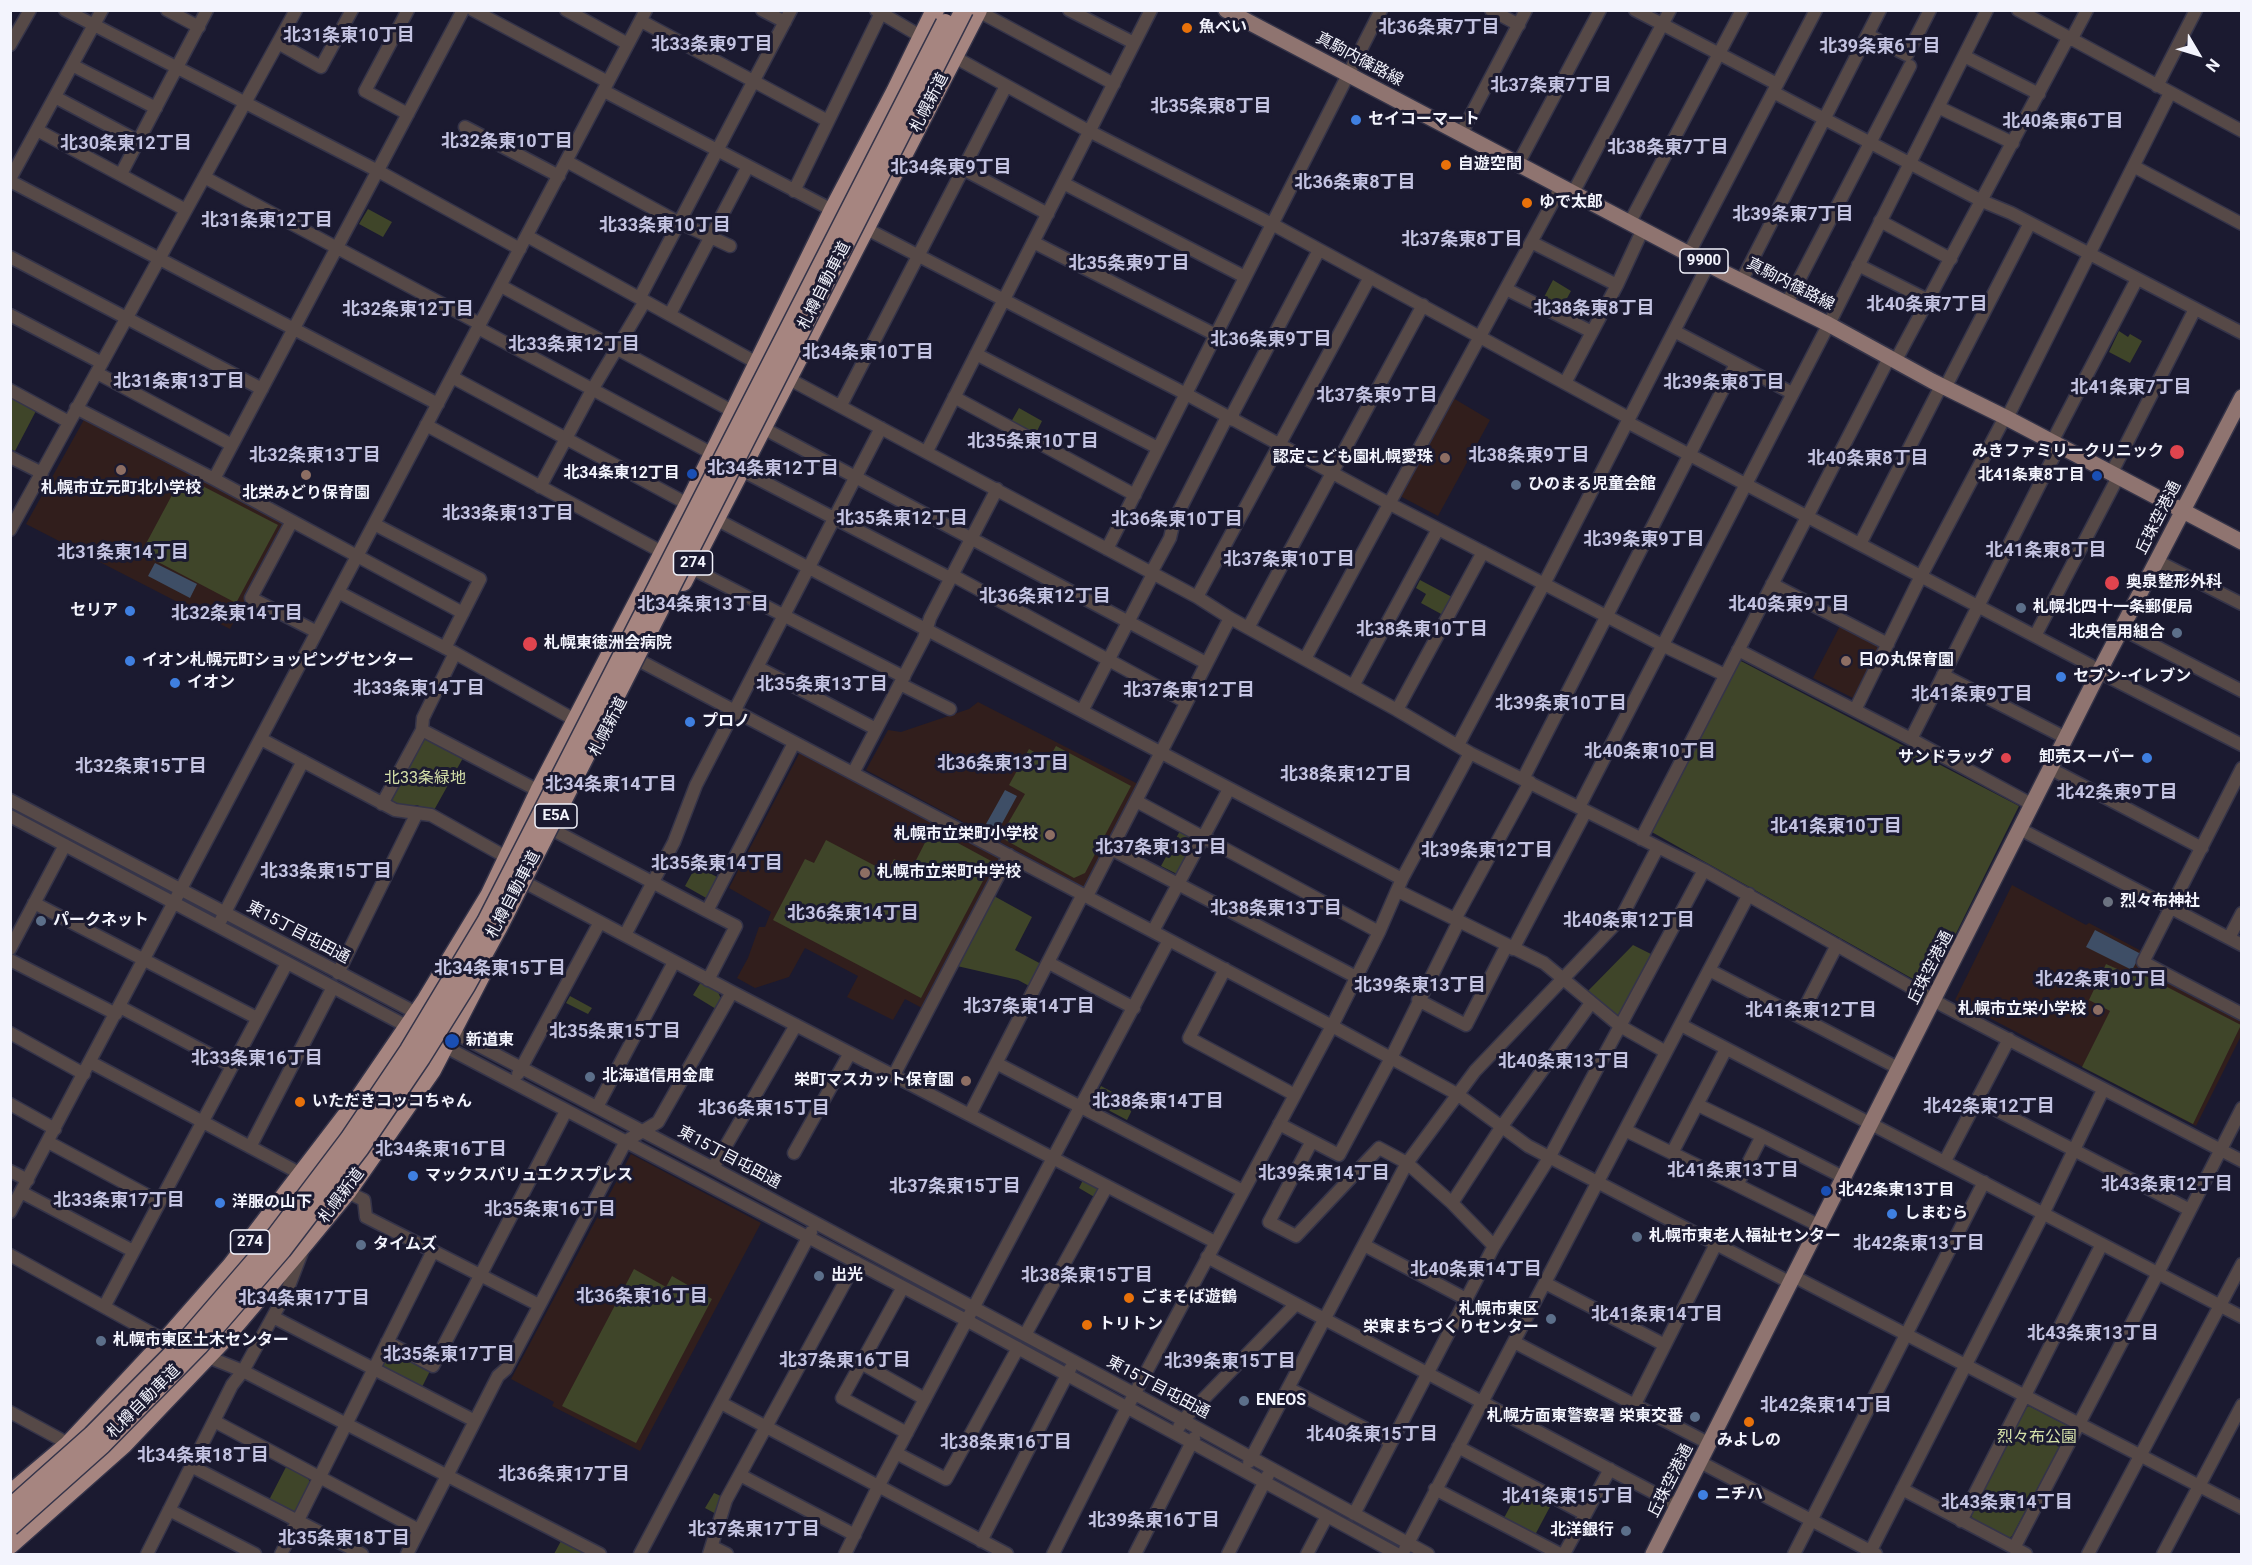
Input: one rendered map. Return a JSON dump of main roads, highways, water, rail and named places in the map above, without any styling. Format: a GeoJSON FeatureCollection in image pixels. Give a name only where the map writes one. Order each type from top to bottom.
{"type":"FeatureCollection","features":[{"type":"Feature","properties":{"kind":"highway","name":"札幌新道"},"geometry":{"type":"LineString","coordinates":[[10,1494],[69,1443],[166,1340],[231,1266],[356,1104],[412,1020],[489,896],[539,791],[688,505],[833,210],[896,92],[935,10]]}},
{"type":"Feature","properties":{"kind":"highway","name":"札樽自動車道"},"geometry":{"type":"LineString","coordinates":[[10,1508],[93,1434],[189,1337],[271,1242],[349,1139],[409,1050],[497,901],[951,10]]}},
{"type":"Feature","properties":{"kind":"highway","name":"札樽自動車道"},"geometry":{"type":"LineString","coordinates":[[10,1527],[102,1445],[207,1337],[282,1250],[325,1194],[360,1148],[421,1058],[466,986],[503,918],[964,10]]}},
{"type":"Feature","properties":{"kind":"highway","name":"札幌新道"},"geometry":{"type":"LineString","coordinates":[[10,1545],[123,1445],[243,1318],[347,1192],[432,1070],[978,11]]}},
{"type":"Feature","properties":{"kind":"main road","name":"真駒内篠路線"},"geometry":{"type":"LineString","coordinates":[[1226,10],[2241,542]]}},
{"type":"Feature","properties":{"kind":"main road","name":"丘珠空港通"},"geometry":{"type":"LineString","coordinates":[[1653,1554],[1900,1070],[2099,672],[2241,397]]}},
{"type":"Feature","properties":{"kind":"water"},"geometry":{"type":"Polygon","coordinates":[[[155,563],[197,584],[190,598],[148,576],[155,563]]]}},
{"type":"Feature","properties":{"kind":"water"},"geometry":{"type":"Polygon","coordinates":[[[1005,790],[1017,796],[998,831],[986,824],[1005,790]]]}},
{"type":"Feature","properties":{"kind":"water"},"geometry":{"type":"Polygon","coordinates":[[[2095,930],[2141,954],[2132,970],[2086,947],[2095,930]]]}},
{"type":"Feature","properties":{"kind":"place","name":"魚べい"},"geometry":{"type":"Point","coordinates":[1187,28]}},
{"type":"Feature","properties":{"kind":"place","name":"セイコーマート"},"geometry":{"type":"Point","coordinates":[1356,120]}},
{"type":"Feature","properties":{"kind":"place","name":"自遊空間"},"geometry":{"type":"Point","coordinates":[1446,165]}},
{"type":"Feature","properties":{"kind":"place","name":"ゆで太郎"},"geometry":{"type":"Point","coordinates":[1527,203]}},
{"type":"Feature","properties":{"kind":"place","name":"みきファミリークリニック"},"geometry":{"type":"Point","coordinates":[2177,452]}},
{"type":"Feature","properties":{"kind":"place","name":"認定こども園札幌愛珠"},"geometry":{"type":"Point","coordinates":[1445,458]}},
{"type":"Feature","properties":{"kind":"place","name":"札幌市立元町北小学校"},"geometry":{"type":"Point","coordinates":[121,470]}},
{"type":"Feature","properties":{"kind":"place","name":"北34条東12丁目"},"geometry":{"type":"Point","coordinates":[692,474]}},
{"type":"Feature","properties":{"kind":"place","name":"北栄みどり保育園"},"geometry":{"type":"Point","coordinates":[306,475]}},
{"type":"Feature","properties":{"kind":"place","name":"北41条東8丁目"},"geometry":{"type":"Point","coordinates":[2097,476]}},
{"type":"Feature","properties":{"kind":"place","name":"ひのまる児童会館"},"geometry":{"type":"Point","coordinates":[1516,485]}},
{"type":"Feature","properties":{"kind":"place","name":"奥泉整形外科"},"geometry":{"type":"Point","coordinates":[2112,583]}},
{"type":"Feature","properties":{"kind":"place","name":"札幌北四十一条郵便局"},"geometry":{"type":"Point","coordinates":[2021,608]}},
{"type":"Feature","properties":{"kind":"place","name":"セリア"},"geometry":{"type":"Point","coordinates":[130,611]}},
{"type":"Feature","properties":{"kind":"place","name":"北央信用組合"},"geometry":{"type":"Point","coordinates":[2177,633]}},
{"type":"Feature","properties":{"kind":"place","name":"札幌東徳洲会病院"},"geometry":{"type":"Point","coordinates":[530,644]}},
{"type":"Feature","properties":{"kind":"place","name":"イオン札幌元町ショッピングセンター"},"geometry":{"type":"Point","coordinates":[130,661]}},
{"type":"Feature","properties":{"kind":"place","name":"日の丸保育園"},"geometry":{"type":"Point","coordinates":[1846,661]}},
{"type":"Feature","properties":{"kind":"place","name":"セブン-イレブン"},"geometry":{"type":"Point","coordinates":[2061,677]}},
{"type":"Feature","properties":{"kind":"place","name":"イオン"},"geometry":{"type":"Point","coordinates":[175,683]}},
{"type":"Feature","properties":{"kind":"place","name":"プロノ"},"geometry":{"type":"Point","coordinates":[690,722]}},
{"type":"Feature","properties":{"kind":"place","name":"サンドラッグ"},"geometry":{"type":"Point","coordinates":[2006,758]}},
{"type":"Feature","properties":{"kind":"place","name":"卸売スーパー"},"geometry":{"type":"Point","coordinates":[2147,758]}},
{"type":"Feature","properties":{"kind":"place","name":"札幌市立栄町小学校"},"geometry":{"type":"Point","coordinates":[1050,835]}},
{"type":"Feature","properties":{"kind":"place","name":"札幌市立栄町中学校"},"geometry":{"type":"Point","coordinates":[865,873]}},
{"type":"Feature","properties":{"kind":"place","name":"烈々布神社"},"geometry":{"type":"Point","coordinates":[2108,902]}},
{"type":"Feature","properties":{"kind":"place","name":"パークネット"},"geometry":{"type":"Point","coordinates":[41,921]}},
{"type":"Feature","properties":{"kind":"place","name":"札幌市立栄小学校"},"geometry":{"type":"Point","coordinates":[2098,1010]}},
{"type":"Feature","properties":{"kind":"place","name":"新道東"},"geometry":{"type":"Point","coordinates":[452,1041]}},
{"type":"Feature","properties":{"kind":"place","name":"北海道信用金庫"},"geometry":{"type":"Point","coordinates":[590,1077]}},
{"type":"Feature","properties":{"kind":"place","name":"栄町マスカット保育園"},"geometry":{"type":"Point","coordinates":[966,1081]}},
{"type":"Feature","properties":{"kind":"place","name":"いただきコッコちゃん"},"geometry":{"type":"Point","coordinates":[300,1102]}},
{"type":"Feature","properties":{"kind":"place","name":"マックスバリュエクスプレス"},"geometry":{"type":"Point","coordinates":[413,1176]}},
{"type":"Feature","properties":{"kind":"place","name":"北42条東13丁目"},"geometry":{"type":"Point","coordinates":[1826,1191]}},
{"type":"Feature","properties":{"kind":"place","name":"洋服の山下"},"geometry":{"type":"Point","coordinates":[220,1203]}},
{"type":"Feature","properties":{"kind":"place","name":"しまむら"},"geometry":{"type":"Point","coordinates":[1892,1214]}},
{"type":"Feature","properties":{"kind":"place","name":"札幌市東老人福祉センター"},"geometry":{"type":"Point","coordinates":[1637,1237]}},
{"type":"Feature","properties":{"kind":"place","name":"タイムズ"},"geometry":{"type":"Point","coordinates":[361,1245]}},
{"type":"Feature","properties":{"kind":"place","name":"出光"},"geometry":{"type":"Point","coordinates":[819,1276]}},
{"type":"Feature","properties":{"kind":"place","name":"ごまそば遊鶴"},"geometry":{"type":"Point","coordinates":[1129,1298]}},
{"type":"Feature","properties":{"kind":"place","name":"札幌市東区 栄東まちづくりセンター"},"geometry":{"type":"Point","coordinates":[1551,1319]}},
{"type":"Feature","properties":{"kind":"place","name":"トリトン"},"geometry":{"type":"Point","coordinates":[1087,1325]}},
{"type":"Feature","properties":{"kind":"place","name":"札幌市東区土木センター"},"geometry":{"type":"Point","coordinates":[101,1341]}},
{"type":"Feature","properties":{"kind":"place","name":"ENEOS"},"geometry":{"type":"Point","coordinates":[1244,1401]}},
{"type":"Feature","properties":{"kind":"place","name":"札幌方面東警察署 栄東交番"},"geometry":{"type":"Point","coordinates":[1695,1417]}},
{"type":"Feature","properties":{"kind":"place","name":"みよしの"},"geometry":{"type":"Point","coordinates":[1749,1422]}},
{"type":"Feature","properties":{"kind":"place","name":"ニチハ"},"geometry":{"type":"Point","coordinates":[1703,1495]}},
{"type":"Feature","properties":{"kind":"place","name":"北洋銀行"},"geometry":{"type":"Point","coordinates":[1626,1531]}},
{"type":"Feature","properties":{"kind":"district","name":"北36条東7丁目"},"geometry":{"type":"Point","coordinates":[1439,28]}},
{"type":"Feature","properties":{"kind":"district","name":"北31条東10丁目"},"geometry":{"type":"Point","coordinates":[349,36]}},
{"type":"Feature","properties":{"kind":"district","name":"北33条東9丁目"},"geometry":{"type":"Point","coordinates":[712,45]}},
{"type":"Feature","properties":{"kind":"district","name":"北39条東6丁目"},"geometry":{"type":"Point","coordinates":[1880,47]}},
{"type":"Feature","properties":{"kind":"district","name":"北37条東7丁目"},"geometry":{"type":"Point","coordinates":[1551,86]}},
{"type":"Feature","properties":{"kind":"district","name":"北35条東8丁目"},"geometry":{"type":"Point","coordinates":[1211,107]}},
{"type":"Feature","properties":{"kind":"district","name":"北40条東6丁目"},"geometry":{"type":"Point","coordinates":[2063,122]}},
{"type":"Feature","properties":{"kind":"district","name":"北32条東10丁目"},"geometry":{"type":"Point","coordinates":[507,142]}},
{"type":"Feature","properties":{"kind":"district","name":"北30条東12丁目"},"geometry":{"type":"Point","coordinates":[126,144]}},
{"type":"Feature","properties":{"kind":"district","name":"北38条東7丁目"},"geometry":{"type":"Point","coordinates":[1668,148]}},
{"type":"Feature","properties":{"kind":"district","name":"北34条東9丁目"},"geometry":{"type":"Point","coordinates":[951,168]}},
{"type":"Feature","properties":{"kind":"district","name":"北36条東8丁目"},"geometry":{"type":"Point","coordinates":[1355,183]}},
{"type":"Feature","properties":{"kind":"district","name":"北39条東7丁目"},"geometry":{"type":"Point","coordinates":[1793,215]}},
{"type":"Feature","properties":{"kind":"district","name":"北31条東12丁目"},"geometry":{"type":"Point","coordinates":[267,221]}},
{"type":"Feature","properties":{"kind":"district","name":"北33条東10丁目"},"geometry":{"type":"Point","coordinates":[665,226]}},
{"type":"Feature","properties":{"kind":"district","name":"北37条東8丁目"},"geometry":{"type":"Point","coordinates":[1462,240]}},
{"type":"Feature","properties":{"kind":"district","name":"北35条東9丁目"},"geometry":{"type":"Point","coordinates":[1129,264]}},
{"type":"Feature","properties":{"kind":"district","name":"北40条東7丁目"},"geometry":{"type":"Point","coordinates":[1927,305]}},
{"type":"Feature","properties":{"kind":"district","name":"北38条東8丁目"},"geometry":{"type":"Point","coordinates":[1594,309]}},
{"type":"Feature","properties":{"kind":"district","name":"北32条東12丁目"},"geometry":{"type":"Point","coordinates":[408,310]}},
{"type":"Feature","properties":{"kind":"district","name":"北36条東9丁目"},"geometry":{"type":"Point","coordinates":[1271,340]}},
{"type":"Feature","properties":{"kind":"district","name":"北33条東12丁目"},"geometry":{"type":"Point","coordinates":[574,345]}},
{"type":"Feature","properties":{"kind":"district","name":"北34条東10丁目"},"geometry":{"type":"Point","coordinates":[868,353]}},
{"type":"Feature","properties":{"kind":"district","name":"北31条東13丁目"},"geometry":{"type":"Point","coordinates":[179,382]}},
{"type":"Feature","properties":{"kind":"district","name":"北39条東8丁目"},"geometry":{"type":"Point","coordinates":[1724,383]}},
{"type":"Feature","properties":{"kind":"district","name":"北41条東7丁目"},"geometry":{"type":"Point","coordinates":[2131,388]}},
{"type":"Feature","properties":{"kind":"district","name":"北37条東9丁目"},"geometry":{"type":"Point","coordinates":[1377,396]}},
{"type":"Feature","properties":{"kind":"district","name":"北35条東10丁目"},"geometry":{"type":"Point","coordinates":[1033,442]}},
{"type":"Feature","properties":{"kind":"district","name":"北32条東13丁目"},"geometry":{"type":"Point","coordinates":[315,456]}},
{"type":"Feature","properties":{"kind":"district","name":"北38条東9丁目"},"geometry":{"type":"Point","coordinates":[1529,456]}},
{"type":"Feature","properties":{"kind":"district","name":"北40条東8丁目"},"geometry":{"type":"Point","coordinates":[1868,459]}},
{"type":"Feature","properties":{"kind":"district","name":"北34条東12丁目"},"geometry":{"type":"Point","coordinates":[773,469]}},
{"type":"Feature","properties":{"kind":"district","name":"北33条東13丁目"},"geometry":{"type":"Point","coordinates":[508,514]}},
{"type":"Feature","properties":{"kind":"district","name":"北35条東12丁目"},"geometry":{"type":"Point","coordinates":[902,519]}},
{"type":"Feature","properties":{"kind":"district","name":"北36条東10丁目"},"geometry":{"type":"Point","coordinates":[1177,520]}},
{"type":"Feature","properties":{"kind":"district","name":"北39条東9丁目"},"geometry":{"type":"Point","coordinates":[1644,540]}},
{"type":"Feature","properties":{"kind":"district","name":"北41条東8丁目"},"geometry":{"type":"Point","coordinates":[2046,551]}},
{"type":"Feature","properties":{"kind":"district","name":"北31条東14丁目"},"geometry":{"type":"Point","coordinates":[123,553]}},
{"type":"Feature","properties":{"kind":"district","name":"北37条東10丁目"},"geometry":{"type":"Point","coordinates":[1289,560]}},
{"type":"Feature","properties":{"kind":"district","name":"北36条東12丁目"},"geometry":{"type":"Point","coordinates":[1045,597]}},
{"type":"Feature","properties":{"kind":"district","name":"北34条東13丁目"},"geometry":{"type":"Point","coordinates":[703,605]}},
{"type":"Feature","properties":{"kind":"district","name":"北40条東9丁目"},"geometry":{"type":"Point","coordinates":[1789,605]}},
{"type":"Feature","properties":{"kind":"district","name":"北32条東14丁目"},"geometry":{"type":"Point","coordinates":[237,614]}},
{"type":"Feature","properties":{"kind":"district","name":"北38条東10丁目"},"geometry":{"type":"Point","coordinates":[1422,630]}},
{"type":"Feature","properties":{"kind":"district","name":"北35条東13丁目"},"geometry":{"type":"Point","coordinates":[822,685]}},
{"type":"Feature","properties":{"kind":"district","name":"北33条東14丁目"},"geometry":{"type":"Point","coordinates":[419,689]}},
{"type":"Feature","properties":{"kind":"district","name":"北37条東12丁目"},"geometry":{"type":"Point","coordinates":[1189,691]}},
{"type":"Feature","properties":{"kind":"district","name":"北41条東9丁目"},"geometry":{"type":"Point","coordinates":[1972,695]}},
{"type":"Feature","properties":{"kind":"district","name":"北39条東10丁目"},"geometry":{"type":"Point","coordinates":[1561,704]}},
{"type":"Feature","properties":{"kind":"district","name":"北40条東10丁目"},"geometry":{"type":"Point","coordinates":[1650,752]}},
{"type":"Feature","properties":{"kind":"district","name":"北36条東13丁目"},"geometry":{"type":"Point","coordinates":[1003,764]}},
{"type":"Feature","properties":{"kind":"district","name":"北32条東15丁目"},"geometry":{"type":"Point","coordinates":[141,767]}},
{"type":"Feature","properties":{"kind":"district","name":"北38条東12丁目"},"geometry":{"type":"Point","coordinates":[1346,775]}},
{"type":"Feature","properties":{"kind":"district","name":"北34条東14丁目"},"geometry":{"type":"Point","coordinates":[611,785]}},
{"type":"Feature","properties":{"kind":"district","name":"北42条東9丁目"},"geometry":{"type":"Point","coordinates":[2117,793]}},
{"type":"Feature","properties":{"kind":"district","name":"北41条東10丁目"},"geometry":{"type":"Point","coordinates":[1836,827]}},
{"type":"Feature","properties":{"kind":"district","name":"北37条東13丁目"},"geometry":{"type":"Point","coordinates":[1161,848]}},
{"type":"Feature","properties":{"kind":"district","name":"北39条東12丁目"},"geometry":{"type":"Point","coordinates":[1487,851]}},
{"type":"Feature","properties":{"kind":"district","name":"北35条東14丁目"},"geometry":{"type":"Point","coordinates":[717,864]}},
{"type":"Feature","properties":{"kind":"district","name":"北33条東15丁目"},"geometry":{"type":"Point","coordinates":[326,872]}},
{"type":"Feature","properties":{"kind":"district","name":"北38条東13丁目"},"geometry":{"type":"Point","coordinates":[1276,909]}},
{"type":"Feature","properties":{"kind":"district","name":"北36条東14丁目"},"geometry":{"type":"Point","coordinates":[853,914]}},
{"type":"Feature","properties":{"kind":"district","name":"北40条東12丁目"},"geometry":{"type":"Point","coordinates":[1629,921]}},
{"type":"Feature","properties":{"kind":"district","name":"北34条東15丁目"},"geometry":{"type":"Point","coordinates":[500,969]}},
{"type":"Feature","properties":{"kind":"district","name":"北42条東10丁目"},"geometry":{"type":"Point","coordinates":[2101,980]}},
{"type":"Feature","properties":{"kind":"district","name":"北39条東13丁目"},"geometry":{"type":"Point","coordinates":[1420,986]}},
{"type":"Feature","properties":{"kind":"district","name":"北37条東14丁目"},"geometry":{"type":"Point","coordinates":[1029,1007]}},
{"type":"Feature","properties":{"kind":"district","name":"北41条東12丁目"},"geometry":{"type":"Point","coordinates":[1811,1011]}},
{"type":"Feature","properties":{"kind":"district","name":"北35条東15丁目"},"geometry":{"type":"Point","coordinates":[615,1032]}},
{"type":"Feature","properties":{"kind":"district","name":"北33条東16丁目"},"geometry":{"type":"Point","coordinates":[257,1059]}},
{"type":"Feature","properties":{"kind":"district","name":"北40条東13丁目"},"geometry":{"type":"Point","coordinates":[1564,1062]}},
{"type":"Feature","properties":{"kind":"district","name":"北38条東14丁目"},"geometry":{"type":"Point","coordinates":[1158,1102]}},
{"type":"Feature","properties":{"kind":"district","name":"北42条東12丁目"},"geometry":{"type":"Point","coordinates":[1989,1107]}},
{"type":"Feature","properties":{"kind":"district","name":"北36条東15丁目"},"geometry":{"type":"Point","coordinates":[764,1109]}},
{"type":"Feature","properties":{"kind":"district","name":"北34条東16丁目"},"geometry":{"type":"Point","coordinates":[441,1150]}},
{"type":"Feature","properties":{"kind":"district","name":"北41条東13丁目"},"geometry":{"type":"Point","coordinates":[1733,1171]}},
{"type":"Feature","properties":{"kind":"district","name":"北39条東14丁目"},"geometry":{"type":"Point","coordinates":[1324,1174]}},
{"type":"Feature","properties":{"kind":"district","name":"北43条東12丁目"},"geometry":{"type":"Point","coordinates":[2167,1185]}},
{"type":"Feature","properties":{"kind":"district","name":"北37条東15丁目"},"geometry":{"type":"Point","coordinates":[955,1187]}},
{"type":"Feature","properties":{"kind":"district","name":"北33条東17丁目"},"geometry":{"type":"Point","coordinates":[119,1201]}},
{"type":"Feature","properties":{"kind":"district","name":"北35条東16丁目"},"geometry":{"type":"Point","coordinates":[550,1210]}},
{"type":"Feature","properties":{"kind":"district","name":"北42条東13丁目"},"geometry":{"type":"Point","coordinates":[1919,1244]}},
{"type":"Feature","properties":{"kind":"district","name":"北40条東14丁目"},"geometry":{"type":"Point","coordinates":[1476,1270]}},
{"type":"Feature","properties":{"kind":"district","name":"北38条東15丁目"},"geometry":{"type":"Point","coordinates":[1087,1276]}},
{"type":"Feature","properties":{"kind":"district","name":"北36条東16丁目"},"geometry":{"type":"Point","coordinates":[642,1297]}},
{"type":"Feature","properties":{"kind":"district","name":"北34条東17丁目"},"geometry":{"type":"Point","coordinates":[304,1299]}},
{"type":"Feature","properties":{"kind":"district","name":"北41条東14丁目"},"geometry":{"type":"Point","coordinates":[1657,1315]}},
{"type":"Feature","properties":{"kind":"district","name":"北43条東13丁目"},"geometry":{"type":"Point","coordinates":[2093,1334]}},
{"type":"Feature","properties":{"kind":"district","name":"北35条東17丁目"},"geometry":{"type":"Point","coordinates":[449,1355]}},
{"type":"Feature","properties":{"kind":"district","name":"北37条東16丁目"},"geometry":{"type":"Point","coordinates":[845,1361]}},
{"type":"Feature","properties":{"kind":"district","name":"北39条東15丁目"},"geometry":{"type":"Point","coordinates":[1230,1362]}},
{"type":"Feature","properties":{"kind":"district","name":"北42条東14丁目"},"geometry":{"type":"Point","coordinates":[1826,1406]}},
{"type":"Feature","properties":{"kind":"district","name":"北40条東15丁目"},"geometry":{"type":"Point","coordinates":[1372,1435]}},
{"type":"Feature","properties":{"kind":"district","name":"北38条東16丁目"},"geometry":{"type":"Point","coordinates":[1006,1443]}},
{"type":"Feature","properties":{"kind":"district","name":"北34条東18丁目"},"geometry":{"type":"Point","coordinates":[203,1456]}},
{"type":"Feature","properties":{"kind":"district","name":"北36条東17丁目"},"geometry":{"type":"Point","coordinates":[564,1475]}},
{"type":"Feature","properties":{"kind":"district","name":"北41条東15丁目"},"geometry":{"type":"Point","coordinates":[1568,1497]}},
{"type":"Feature","properties":{"kind":"district","name":"北43条東14丁目"},"geometry":{"type":"Point","coordinates":[2007,1503]}},
{"type":"Feature","properties":{"kind":"district","name":"北39条東16丁目"},"geometry":{"type":"Point","coordinates":[1154,1521]}},
{"type":"Feature","properties":{"kind":"district","name":"北37条東17丁目"},"geometry":{"type":"Point","coordinates":[754,1530]}},
{"type":"Feature","properties":{"kind":"district","name":"北35条東18丁目"},"geometry":{"type":"Point","coordinates":[344,1539]}},
{"type":"Feature","properties":{"kind":"park label","name":"北33条緑地"},"geometry":{"type":"Point","coordinates":[425,779]}},
{"type":"Feature","properties":{"kind":"park label","name":"烈々布公園"},"geometry":{"type":"Point","coordinates":[2037,1438]}}]}
